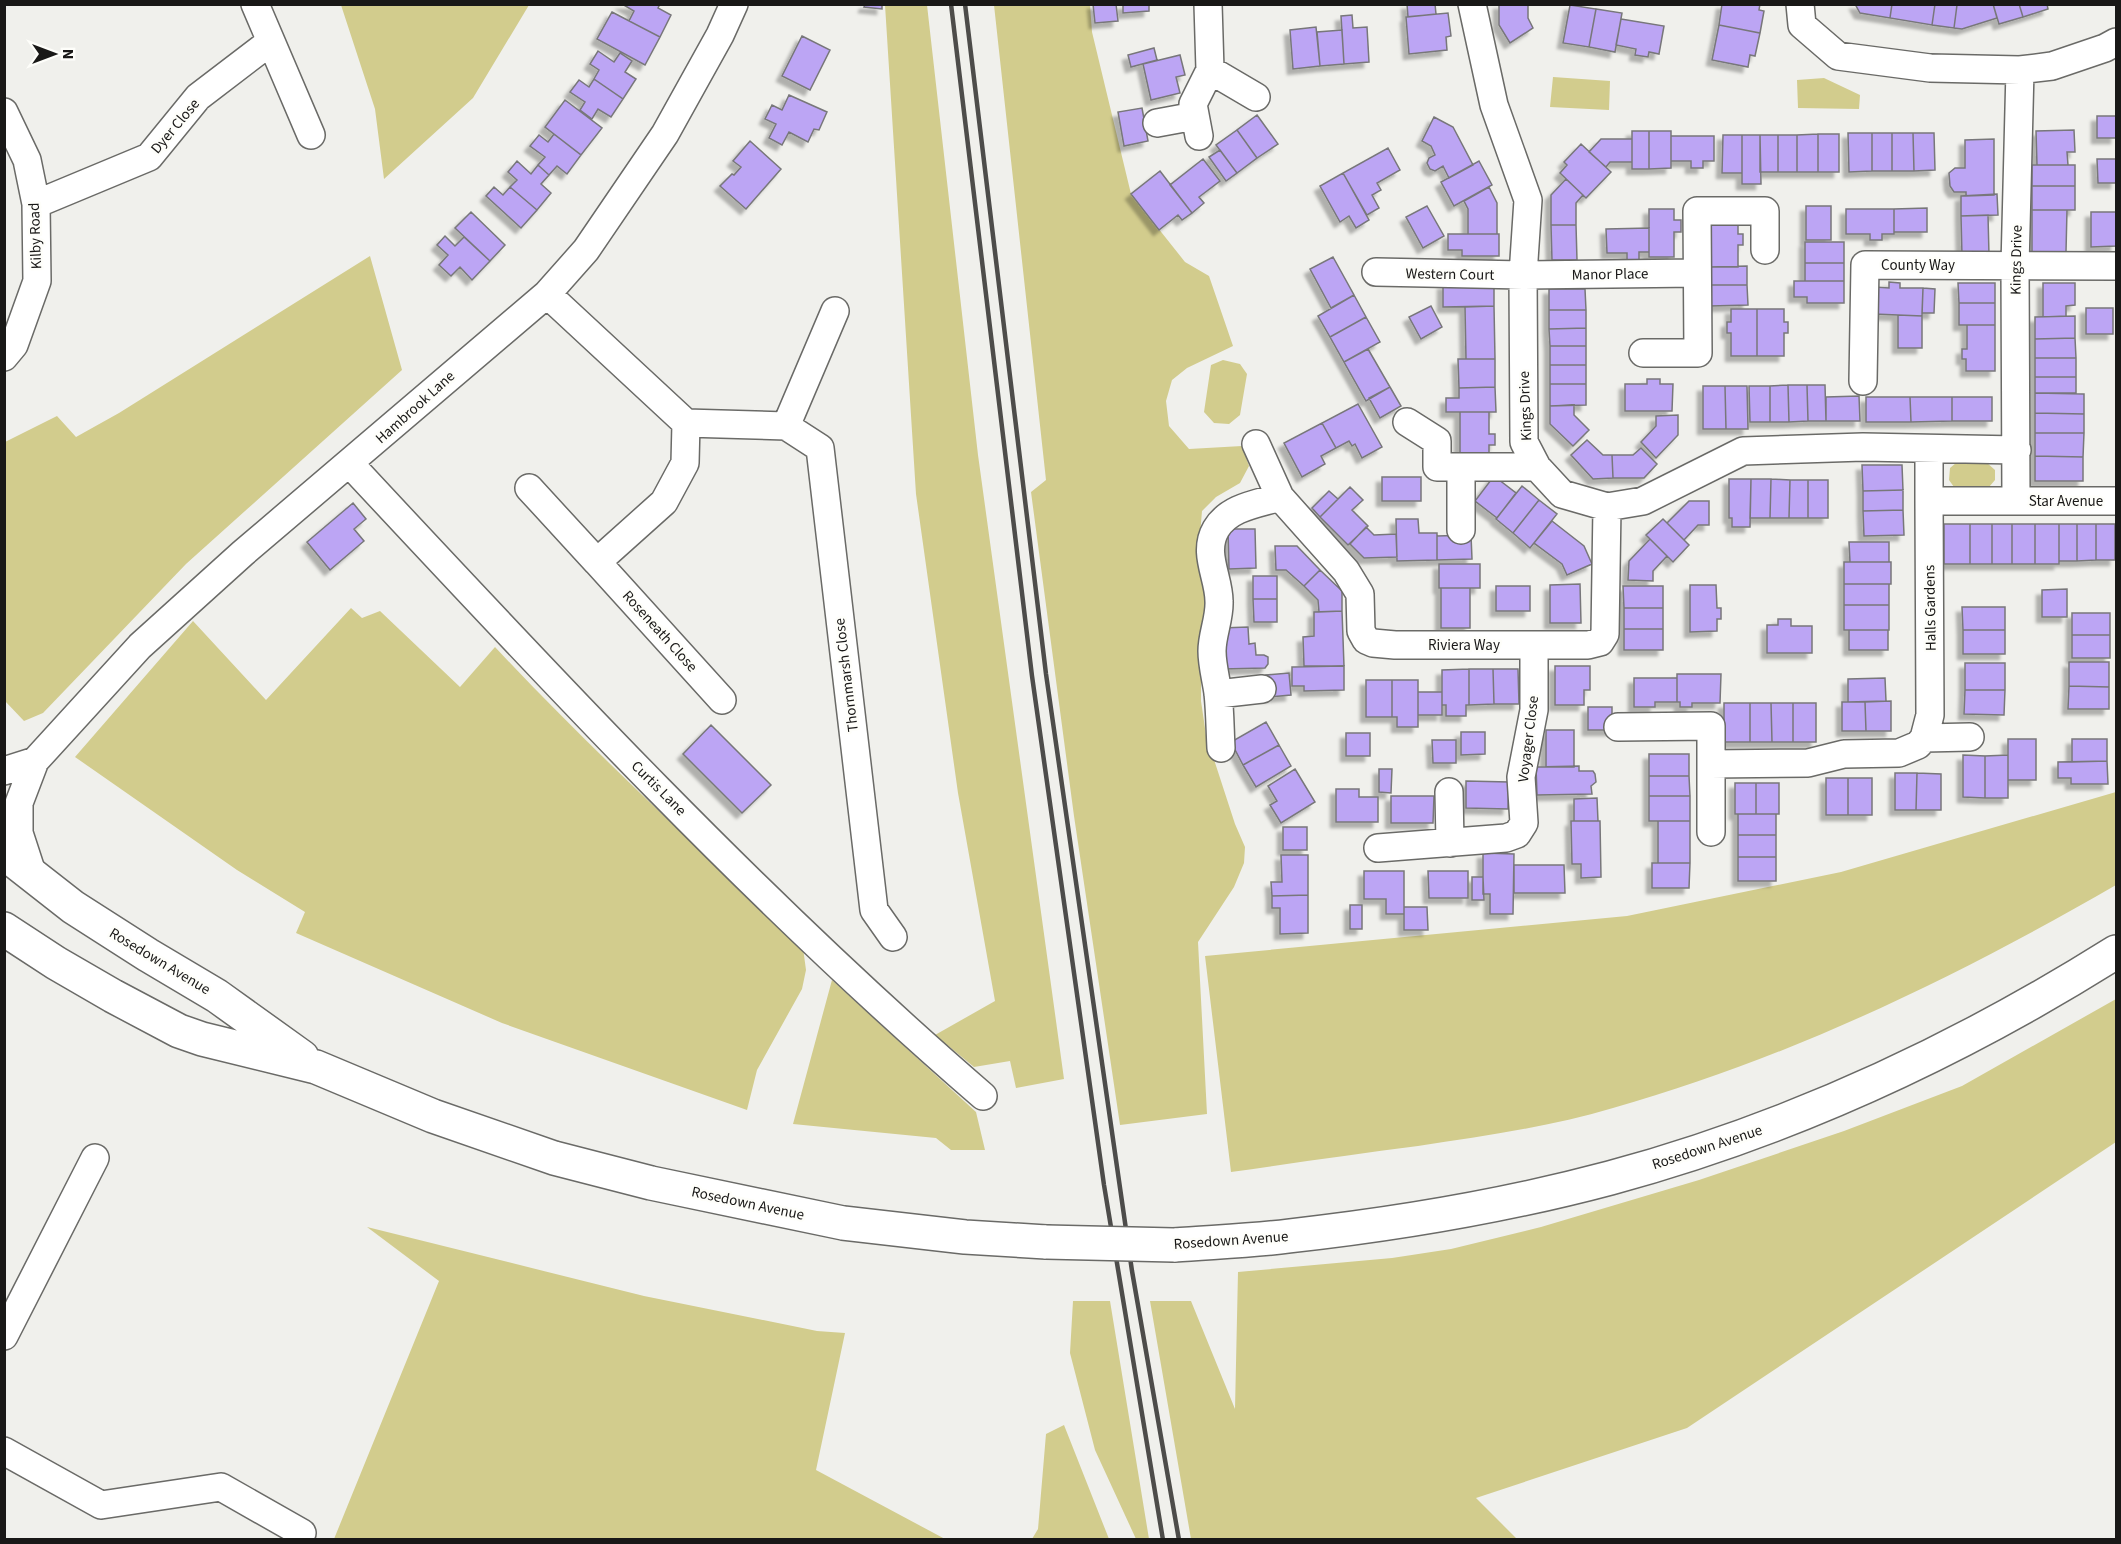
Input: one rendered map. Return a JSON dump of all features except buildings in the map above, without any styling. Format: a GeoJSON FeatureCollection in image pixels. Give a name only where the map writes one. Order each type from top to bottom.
{"type":"FeatureCollection","features":[{"type":"Feature","properties":{"kind":"street"},"geometry":{"type":"LineString","coordinates":[[255,4],[311,135]]}},
{"type":"Feature","properties":{"kind":"street","name":"Hambrook Lane"},"geometry":{"type":"LineString","coordinates":[[33,876],[19,833],[18,803],[35,762],[140,646],[243,553],[547,294],[586,250],[665,134],[720,35],[734,4]]}},
{"type":"Feature","properties":{"kind":"street"},"geometry":{"type":"LineString","coordinates":[[1157,123],[1197,126],[1193,105],[1210,70],[1208,4]]}},
{"type":"Feature","properties":{"kind":"street","name":"Kings Drive"},"geometry":{"type":"LineString","coordinates":[[1472,4],[1494,105],[1528,200],[1523,275],[1524,442],[1536,468],[1562,494],[1607,507],[1643,501],[1743,451],[1863,447],[2017,450]]}},
{"type":"Feature","properties":{"kind":"street"},"geometry":{"type":"LineString","coordinates":[[1800,4],[1802,25],[1838,56],[1930,68],[2020,70],[2052,66],[2113,46]]}},
{"type":"Feature","properties":{"kind":"street","name":"Dyer Close"},"geometry":{"type":"LineString","coordinates":[[36,204],[149,157],[198,97],[270,42]]}},
{"type":"Feature","properties":{"kind":"street"},"geometry":{"type":"LineString","coordinates":[[1210,70],[1256,97]]}},
{"type":"Feature","properties":{"kind":"street","name":"Kings Drive"},"geometry":{"type":"LineString","coordinates":[[2016,501],[2015,266],[2020,70]]}},
{"type":"Feature","properties":{"kind":"street","name":"Kilby Road"},"geometry":{"type":"LineString","coordinates":[[4,112],[27,160],[36,204],[37,281],[14,345],[4,357]]}},
{"type":"Feature","properties":{"kind":"street"},"geometry":{"type":"LineString","coordinates":[[1643,353],[1698,353],[1696,211],[1765,211],[1765,250]]}},
{"type":"Feature","properties":{"kind":"street","name":"County Way"},"geometry":{"type":"LineString","coordinates":[[1863,381],[1865,265],[2015,266]]}},
{"type":"Feature","properties":{"kind":"street"},"geometry":{"type":"LineString","coordinates":[[2015,266],[2116,266]]}},
{"type":"Feature","properties":{"kind":"street","name":"Western Court"},"geometry":{"type":"LineString","coordinates":[[1376,273],[1523,275]]}},
{"type":"Feature","properties":{"kind":"street","name":"Manor Place"},"geometry":{"type":"LineString","coordinates":[[1523,275],[1698,273]]}},
{"type":"Feature","properties":{"kind":"street"},"geometry":{"type":"LineString","coordinates":[[547,294],[686,423],[786,426],[835,311]]}},
{"type":"Feature","properties":{"kind":"street"},"geometry":{"type":"LineString","coordinates":[[1407,422],[1437,441],[1437,467],[1536,468]]}},
{"type":"Feature","properties":{"kind":"street"},"geometry":{"type":"LineString","coordinates":[[597,562],[664,502],[685,462],[686,423]]}},
{"type":"Feature","properties":{"kind":"street","name":"Thornmarsh Close"},"geometry":{"type":"LineString","coordinates":[[786,426],[820,448],[874,910],[893,937]]}},
{"type":"Feature","properties":{"kind":"street","name":"Riviera Way"},"geometry":{"type":"LineString","coordinates":[[1256,444],[1280,497],[1346,571],[1360,594],[1361,631],[1366,640],[1373,643],[1588,645],[1600,642],[1605,634],[1607,507]]}},
{"type":"Feature","properties":{"kind":"street"},"geometry":{"type":"LineString","coordinates":[[1929,449],[1929,501],[2016,501]]}},
{"type":"Feature","properties":{"kind":"street","name":"Curtis Lane"},"geometry":{"type":"LineString","coordinates":[[350,464],[530,657],[783,914],[918,1040],[983,1096]]}},
{"type":"Feature","properties":{"kind":"street"},"geometry":{"type":"LineString","coordinates":[[1461,467],[1461,530]]}},
{"type":"Feature","properties":{"kind":"street","name":"Roseneath Close"},"geometry":{"type":"LineString","coordinates":[[529,488],[722,700]]}},
{"type":"Feature","properties":{"kind":"street"},"geometry":{"type":"LineString","coordinates":[[1221,748],[1218,694],[1212,652],[1220,603],[1210,549],[1215,530],[1229,513],[1280,497]]}},
{"type":"Feature","properties":{"kind":"street","name":"Halls Gardens"},"geometry":{"type":"LineString","coordinates":[[1927,726],[1929,501]]}},
{"type":"Feature","properties":{"kind":"street","name":"Star Avenue"},"geometry":{"type":"LineString","coordinates":[[2016,501],[2116,501]]}},
{"type":"Feature","properties":{"kind":"street","name":"Voyager Close"},"geometry":{"type":"LineString","coordinates":[[1378,848],[1506,838],[1517,834],[1524,823],[1521,777],[1534,710],[1534,645]]}},
{"type":"Feature","properties":{"kind":"street"},"geometry":{"type":"LineString","coordinates":[[1218,694],[1262,689]]}},
{"type":"Feature","properties":{"kind":"street"},"geometry":{"type":"LineString","coordinates":[[1618,727],[1711,726],[1711,832]]}},
{"type":"Feature","properties":{"kind":"street"},"geometry":{"type":"LineString","coordinates":[[1711,764],[1808,763],[1844,754],[1899,753],[1918,745],[1927,726],[1970,737]]}},
{"type":"Feature","properties":{"kind":"street"},"geometry":{"type":"LineString","coordinates":[[4,771],[35,762]]}},
{"type":"Feature","properties":{"kind":"street"},"geometry":{"type":"LineString","coordinates":[[1449,792],[1450,843]]}},
{"type":"Feature","properties":{"kind":"street","name":"Rosedown Avenue"},"geometry":{"type":"LineString","coordinates":[[4,853],[73,907],[217,996],[315,1067]]}},
{"type":"Feature","properties":{"kind":"street","name":"Rosedown Avenue"},"geometry":{"type":"LineString","coordinates":[[4,929],[56,963],[178,1030],[202,1039],[315,1067],[433,1116],[554,1158],[651,1183],[843,1223],[965,1237],[1046,1242],[1174,1245],[1287,1237],[1395,1223],[1494,1205],[1621,1174],[1734,1139],[1840,1098],[1944,1048],[2022,1007],[2116,952]]}},
{"type":"Feature","properties":{"kind":"street"},"geometry":{"type":"LineString","coordinates":[[4,1336],[95,1158]]}},
{"type":"Feature","properties":{"kind":"street"},"geometry":{"type":"LineString","coordinates":[[4,1451],[101,1504],[221,1488],[302,1533]]}},
{"type":"Feature","properties":{"kind":"shaded area"},"geometry":{"type":"Polygon","coordinates":[[[341,4],[529,5],[473,98],[384,179],[375,109],[341,4]]]}},
{"type":"Feature","properties":{"kind":"shaded area"},"geometry":{"type":"Polygon","coordinates":[[[885,5],[927,5],[978,455],[1064,1079],[1016,1088],[1010,1061],[974,1067],[935,1035],[995,1001],[958,793],[916,494],[885,5]]]}},
{"type":"Feature","properties":{"kind":"shaded area"},"geometry":{"type":"Polygon","coordinates":[[[994,5],[1090,5],[1092,32],[1131,194],[1185,262],[1209,276],[1233,346],[1187,368],[1172,380],[1166,401],[1169,426],[1189,449],[1242,446],[1249,466],[1240,483],[1216,497],[1202,511],[1199,547],[1208,608],[1201,624],[1201,701],[1206,735],[1235,824],[1245,847],[1244,863],[1234,887],[1198,942],[1207,1114],[1120,1125],[1074,816],[1031,492],[1046,480],[994,5]]]}},
{"type":"Feature","properties":{"kind":"shaded area"},"geometry":{"type":"Polygon","coordinates":[[[1553,77],[1610,81],[1609,110],[1550,107],[1553,77]]]}},
{"type":"Feature","properties":{"kind":"shaded area"},"geometry":{"type":"Polygon","coordinates":[[[1824,78],[1860,95],[1859,109],[1798,108],[1797,80],[1824,78]]]}},
{"type":"Feature","properties":{"kind":"shaded area"},"geometry":{"type":"Polygon","coordinates":[[[370,256],[402,370],[186,564],[43,713],[24,721],[5,701],[5,442],[57,416],[76,437],[119,413],[370,256]]]}},
{"type":"Feature","properties":{"kind":"shaded area"},"geometry":{"type":"Polygon","coordinates":[[[1223,360],[1240,364],[1247,374],[1240,415],[1229,424],[1214,423],[1204,412],[1211,365],[1223,360]]]}},
{"type":"Feature","properties":{"kind":"shaded area"},"geometry":{"type":"Polygon","coordinates":[[[1986,462],[1995,470],[1995,480],[1989,487],[1978,489],[1954,487],[1949,480],[1950,468],[1956,463],[1986,462]]]}},
{"type":"Feature","properties":{"kind":"shaded area"},"geometry":{"type":"Polygon","coordinates":[[[351,608],[362,618],[380,611],[460,687],[495,647],[608,762],[803,948],[806,970],[802,989],[757,1070],[747,1110],[502,1023],[296,933],[305,912],[237,870],[75,757],[193,621],[266,700],[351,608]]]}},
{"type":"Feature","properties":{"kind":"shaded area"},"geometry":{"type":"Polygon","coordinates":[[[2116,792],[2116,885],[1934,983],[1808,1040],[1679,1088],[1565,1121],[1467,1139],[1231,1172],[1205,956],[1627,916],[1841,872],[2116,792]]]}},
{"type":"Feature","properties":{"kind":"shaded area"},"geometry":{"type":"Polygon","coordinates":[[[832,980],[976,1112],[985,1150],[951,1150],[936,1138],[793,1124],[832,980]]]}},
{"type":"Feature","properties":{"kind":"shaded area"},"geometry":{"type":"Polygon","coordinates":[[[2116,999],[2116,1142],[1687,1428],[1476,1498],[1517,1539],[1191,1539],[1150,1301],[1191,1301],[1235,1409],[1238,1272],[1392,1258],[1451,1249],[1541,1227],[1699,1180],[1844,1131],[1962,1086],[2116,999]]]}},
{"type":"Feature","properties":{"kind":"shaded area"},"geometry":{"type":"Polygon","coordinates":[[[367,1227],[644,1296],[817,1331],[845,1333],[816,1470],[945,1539],[334,1539],[439,1281],[367,1227]]]}},
{"type":"Feature","properties":{"kind":"shaded area"},"geometry":{"type":"Polygon","coordinates":[[[1073,1301],[1110,1301],[1149,1539],[1136,1539],[1095,1450],[1070,1353],[1073,1301]]]}},
{"type":"Feature","properties":{"kind":"shaded area"},"geometry":{"type":"Polygon","coordinates":[[[1064,1425],[1109,1539],[1032,1539],[1038,1529],[1046,1434],[1064,1425]]]}},
{"type":"Feature","properties":{"kind":"railway"},"geometry":{"type":"LineString","coordinates":[[951,4],[1032,676],[1104,1185],[1163,1540]]}},
{"type":"Feature","properties":{"kind":"railway"},"geometry":{"type":"LineString","coordinates":[[965,4],[1046,674],[1132,1271],[1179,1540]]}}]}
